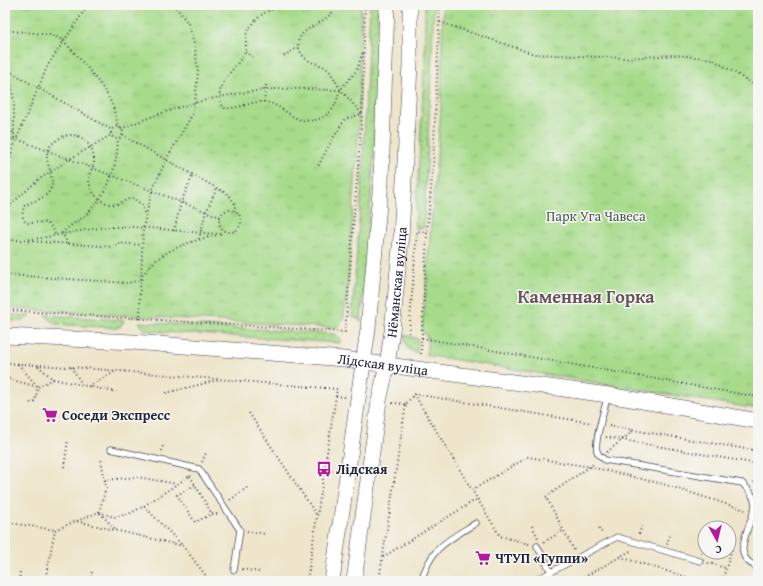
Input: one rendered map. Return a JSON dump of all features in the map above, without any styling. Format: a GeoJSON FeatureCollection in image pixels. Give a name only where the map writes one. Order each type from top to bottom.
{"type":"FeatureCollection","features":[{"type":"Feature","properties":{"kind":"main road","name":"Нёманская вуліца"},"geometry":{"type":"LineString","coordinates":[[332,581],[368,329],[381,181],[387,5]]}},
{"type":"Feature","properties":{"kind":"main road","name":"Нёманская вуліца"},"geometry":{"type":"LineString","coordinates":[[354,581],[380,401],[387,365],[401,238],[410,65],[410,5]]}},
{"type":"Feature","properties":{"kind":"main road","name":"Лідская вуліца"},"geometry":{"type":"LineString","coordinates":[[5,336],[133,342],[363,362],[608,395],[758,421]]}},
{"type":"Feature","properties":{"kind":"lane"},"geometry":{"type":"LineString","coordinates":[[608,395],[600,425],[596,450],[602,457],[605,460],[742,483],[750,492],[755,505],[742,548],[743,557],[748,563],[758,567]]}},
{"type":"Feature","properties":{"kind":"lane"},"geometry":{"type":"LineString","coordinates":[[111,449],[199,469],[231,514],[240,530],[234,569]]}},
{"type":"Feature","properties":{"kind":"lane"},"geometry":{"type":"LineString","coordinates":[[421,581],[434,552],[441,544],[476,523]]}},
{"type":"Feature","properties":{"kind":"lane"},"geometry":{"type":"LineString","coordinates":[[534,581],[617,537],[700,561]]}},
{"type":"Feature","properties":{"kind":"lane"},"geometry":{"type":"LineString","coordinates":[[537,546],[552,572]]}},
{"type":"Feature","properties":{"kind":"path"},"geometry":{"type":"LineString","coordinates":[[5,140],[11,141],[20,131],[48,65],[88,5]]}},
{"type":"Feature","properties":{"kind":"path"},"geometry":{"type":"LineString","coordinates":[[140,319],[142,245],[145,216],[152,191],[166,160],[192,115],[195,102],[198,72],[195,48],[188,23],[174,5]]}},
{"type":"Feature","properties":{"kind":"path"},"geometry":{"type":"LineString","coordinates":[[292,5],[264,13],[257,19],[246,35],[247,46],[245,52],[226,78],[220,98],[224,108],[231,109],[248,104],[264,102],[276,104],[300,119],[315,120],[329,114],[336,104],[341,90],[357,68],[364,48]]}},
{"type":"Feature","properties":{"kind":"path"},"geometry":{"type":"LineString","coordinates":[[335,5],[331,15],[324,21],[306,29],[302,35],[300,46],[304,58],[327,69],[341,90],[362,114]]}},
{"type":"Feature","properties":{"kind":"path"},"geometry":{"type":"LineString","coordinates":[[5,310],[346,332],[362,114],[365,5]]}},
{"type":"Feature","properties":{"kind":"path"},"geometry":{"type":"LineString","coordinates":[[421,354],[427,232],[433,167],[440,5]]}},
{"type":"Feature","properties":{"kind":"path"},"geometry":{"type":"LineString","coordinates":[[440,22],[534,54],[625,58],[677,55],[712,59],[758,87]]}},
{"type":"Feature","properties":{"kind":"path"},"geometry":{"type":"LineString","coordinates":[[5,30],[56,37],[63,42],[88,70],[108,96],[115,110],[118,127],[121,129],[122,135]]}},
{"type":"Feature","properties":{"kind":"path"},"geometry":{"type":"LineString","coordinates":[[5,38],[14,103],[15,138],[5,178]]}},
{"type":"Feature","properties":{"kind":"path"},"geometry":{"type":"LineString","coordinates":[[284,56],[300,46]]}},
{"type":"Feature","properties":{"kind":"path"},"geometry":{"type":"LineString","coordinates":[[245,52],[252,57]]}},
{"type":"Feature","properties":{"kind":"path"},"geometry":{"type":"LineString","coordinates":[[5,69],[112,130]]}},
{"type":"Feature","properties":{"kind":"path"},"geometry":{"type":"LineString","coordinates":[[264,102],[266,84]]}},
{"type":"Feature","properties":{"kind":"path"},"geometry":{"type":"LineString","coordinates":[[121,129],[154,115],[195,102],[265,90],[341,90]]}},
{"type":"Feature","properties":{"kind":"path"},"geometry":{"type":"LineString","coordinates":[[5,108],[6,131],[12,130],[14,133],[20,131]]}},
{"type":"Feature","properties":{"kind":"path"},"geometry":{"type":"LineString","coordinates":[[317,168],[345,119],[362,114]]}},
{"type":"Feature","properties":{"kind":"path"},"geometry":{"type":"LineString","coordinates":[[112,130],[118,127]]}},
{"type":"Feature","properties":{"kind":"path"},"geometry":{"type":"LineString","coordinates":[[5,210],[38,180],[68,160],[111,135],[112,130]]}},
{"type":"Feature","properties":{"kind":"path"},"geometry":{"type":"LineString","coordinates":[[55,234],[52,227],[47,224],[42,222],[28,223],[22,216],[24,206],[47,194],[53,182],[47,161],[48,151],[54,142],[62,136],[72,135],[83,139],[90,147],[94,158],[89,177],[90,185],[93,192],[100,199],[110,204],[118,204],[127,199],[134,198],[142,205],[145,216]]}},
{"type":"Feature","properties":{"kind":"path"},"geometry":{"type":"LineString","coordinates":[[111,135],[118,139]]}},
{"type":"Feature","properties":{"kind":"path"},"geometry":{"type":"LineString","coordinates":[[10,275],[127,283],[141,280],[148,269],[168,253],[183,245],[237,230],[241,224],[240,217],[235,211],[233,197],[122,135]]}},
{"type":"Feature","properties":{"kind":"path"},"geometry":{"type":"LineString","coordinates":[[62,233],[83,217],[100,199],[108,187],[117,162],[118,139],[122,135]]}},
{"type":"Feature","properties":{"kind":"path"},"geometry":{"type":"LineString","coordinates":[[15,138],[68,160],[220,217]]}},
{"type":"Feature","properties":{"kind":"path"},"geometry":{"type":"LineString","coordinates":[[174,231],[181,202],[193,175]]}},
{"type":"Feature","properties":{"kind":"path"},"geometry":{"type":"LineString","coordinates":[[200,240],[206,212],[217,188]]}},
{"type":"Feature","properties":{"kind":"path"},"geometry":{"type":"LineString","coordinates":[[226,232],[220,227],[220,217],[228,210],[235,211]]}},
{"type":"Feature","properties":{"kind":"path"},"geometry":{"type":"LineString","coordinates":[[26,241],[55,234],[115,227],[143,228],[201,234],[222,234]]}},
{"type":"Feature","properties":{"kind":"path"},"geometry":{"type":"LineString","coordinates":[[409,333],[417,231],[427,232]]}},
{"type":"Feature","properties":{"kind":"path"},"geometry":{"type":"LineString","coordinates":[[62,233],[68,244]]}},
{"type":"Feature","properties":{"kind":"path"},"geometry":{"type":"LineString","coordinates":[[5,240],[115,247],[117,243],[142,245]]}},
{"type":"Feature","properties":{"kind":"path"},"geometry":{"type":"LineString","coordinates":[[422,338],[758,397]]}},
{"type":"Feature","properties":{"kind":"path"},"geometry":{"type":"LineString","coordinates":[[6,364],[117,370],[337,389],[316,515],[307,581]]}},
{"type":"Feature","properties":{"kind":"path"},"geometry":{"type":"LineString","coordinates":[[18,364],[38,387]]}},
{"type":"Feature","properties":{"kind":"path"},"geometry":{"type":"LineString","coordinates":[[37,365],[53,380],[116,392]]}},
{"type":"Feature","properties":{"kind":"path"},"geometry":{"type":"LineString","coordinates":[[72,367],[83,385]]}},
{"type":"Feature","properties":{"kind":"path"},"geometry":{"type":"LineString","coordinates":[[89,386],[117,370]]}},
{"type":"Feature","properties":{"kind":"path"},"geometry":{"type":"LineString","coordinates":[[5,378],[38,387],[53,380]]}},
{"type":"Feature","properties":{"kind":"path"},"geometry":{"type":"LineString","coordinates":[[166,393],[221,379]]}},
{"type":"Feature","properties":{"kind":"path"},"geometry":{"type":"LineString","coordinates":[[30,403],[35,401],[38,387]]}},
{"type":"Feature","properties":{"kind":"path"},"geometry":{"type":"LineString","coordinates":[[379,581],[406,404],[414,394]]}},
{"type":"Feature","properties":{"kind":"path"},"geometry":{"type":"LineString","coordinates":[[414,394],[758,451]]}},
{"type":"Feature","properties":{"kind":"path"},"geometry":{"type":"LineString","coordinates":[[414,394],[500,536],[537,546]]}},
{"type":"Feature","properties":{"kind":"path"},"geometry":{"type":"LineString","coordinates":[[336,396],[346,397]]}},
{"type":"Feature","properties":{"kind":"path"},"geometry":{"type":"LineString","coordinates":[[392,403],[406,404]]}},
{"type":"Feature","properties":{"kind":"path"},"geometry":{"type":"LineString","coordinates":[[250,413],[316,515]]}},
{"type":"Feature","properties":{"kind":"path"},"geometry":{"type":"LineString","coordinates":[[578,557],[546,497],[590,467],[633,430]]}},
{"type":"Feature","properties":{"kind":"path"},"geometry":{"type":"LineString","coordinates":[[598,436],[758,464]]}},
{"type":"Feature","properties":{"kind":"path"},"geometry":{"type":"LineString","coordinates":[[64,467],[68,440]]}},
{"type":"Feature","properties":{"kind":"path"},"geometry":{"type":"LineString","coordinates":[[472,490],[528,456],[590,467],[663,484],[745,510]]}},
{"type":"Feature","properties":{"kind":"path"},"geometry":{"type":"LineString","coordinates":[[99,512],[106,488],[101,459]]}},
{"type":"Feature","properties":{"kind":"path"},"geometry":{"type":"LineString","coordinates":[[5,522],[55,530],[99,512],[114,517],[121,517],[144,506],[199,469]]}},
{"type":"Feature","properties":{"kind":"path"},"geometry":{"type":"LineString","coordinates":[[190,476],[212,514]]}},
{"type":"Feature","properties":{"kind":"path"},"geometry":{"type":"LineString","coordinates":[[105,480],[137,477],[177,484]]}},
{"type":"Feature","properties":{"kind":"path"},"geometry":{"type":"LineString","coordinates":[[195,485],[177,495],[195,522],[212,514],[231,514]]}},
{"type":"Feature","properties":{"kind":"path"},"geometry":{"type":"LineString","coordinates":[[224,505],[248,487]]}},
{"type":"Feature","properties":{"kind":"path"},"geometry":{"type":"LineString","coordinates":[[383,557],[477,499]]}},
{"type":"Feature","properties":{"kind":"path"},"geometry":{"type":"LineString","coordinates":[[144,506],[183,546],[210,581]]}},
{"type":"Feature","properties":{"kind":"path"},"geometry":{"type":"LineString","coordinates":[[99,512],[117,532]]}},
{"type":"Feature","properties":{"kind":"path"},"geometry":{"type":"LineString","coordinates":[[5,518],[12,523]]}},
{"type":"Feature","properties":{"kind":"path"},"geometry":{"type":"LineString","coordinates":[[76,521],[117,532],[183,546]]}},
{"type":"Feature","properties":{"kind":"path"},"geometry":{"type":"LineString","coordinates":[[532,526],[542,543],[564,530]]}},
{"type":"Feature","properties":{"kind":"path"},"geometry":{"type":"LineString","coordinates":[[45,581],[55,530]]}},
{"type":"Feature","properties":{"kind":"path"},"geometry":{"type":"LineString","coordinates":[[240,530],[266,534]]}},
{"type":"Feature","properties":{"kind":"path"},"geometry":{"type":"LineString","coordinates":[[577,581],[643,544]]}},
{"type":"Feature","properties":{"kind":"path"},"geometry":{"type":"LineString","coordinates":[[620,557],[700,581]]}},
{"type":"Feature","properties":{"kind":"path"},"geometry":{"type":"LineString","coordinates":[[700,561],[726,568]]}},
{"type":"Feature","properties":{"kind":"path"},"geometry":{"type":"LineString","coordinates":[[234,569],[259,572]]}},
{"type":"Feature","properties":{"kind":"path"},"geometry":{"type":"LineString","coordinates":[[19,581],[20,572]]}},
{"type":"Feature","properties":{"kind":"path"},"geometry":{"type":"LineString","coordinates":[[91,581],[92,572]]}},
{"type":"Feature","properties":{"kind":"path"},"geometry":{"type":"LineString","coordinates":[[583,577],[594,581]]}},
{"type":"Feature","properties":{"kind":"green space"},"geometry":{"type":"Polygon","coordinates":[[[5,5],[361,5],[359,124],[347,298],[343,320],[336,328],[5,308],[5,5]]]}},
{"type":"Feature","properties":{"kind":"green space"},"geometry":{"type":"Polygon","coordinates":[[[370,5],[378,5],[374,156],[361,321],[352,316],[362,182],[370,5]]]}},
{"type":"Feature","properties":{"kind":"green space"},"geometry":{"type":"Polygon","coordinates":[[[425,5],[434,5],[424,228],[415,228],[425,58],[425,5]]]}},
{"type":"Feature","properties":{"kind":"green space","name":"Парк Уга Чавеса"},"geometry":{"type":"Polygon","coordinates":[[[443,5],[758,5],[758,409],[426,355],[428,338],[422,331],[441,109],[443,5]]]}},
{"type":"Feature","properties":{"kind":"green space"},"geometry":{"type":"Polygon","coordinates":[[[5,314],[30,316],[23,321],[5,321],[5,314]]]}},
{"type":"Feature","properties":{"kind":"green space"},"geometry":{"type":"Polygon","coordinates":[[[45,315],[124,320],[121,326],[116,328],[55,324],[45,315]]]}},
{"type":"Feature","properties":{"kind":"green space"},"geometry":{"type":"Polygon","coordinates":[[[139,322],[334,334],[341,339],[340,343],[149,331],[143,328],[139,322]]]}},
{"type":"Feature","properties":{"kind":"green space"},"geometry":{"type":"Polygon","coordinates":[[[405,335],[418,339],[417,353],[409,350],[405,341],[405,335]]]}},
{"type":"Feature","properties":{"kind":"place","name":"Соседи Экспресс"},"geometry":{"type":"Point","coordinates":[50,415]}},
{"type":"Feature","properties":{"kind":"place","name":"Лідская"},"geometry":{"type":"Point","coordinates":[324,469]}},
{"type":"Feature","properties":{"kind":"place","name":"ЧТУП «Гуппи»"},"geometry":{"type":"Point","coordinates":[483,558]}},
{"type":"Feature","properties":{"kind":"district","name":"Каменная Горка"},"geometry":{"type":"Point","coordinates":[586,297]}}]}
